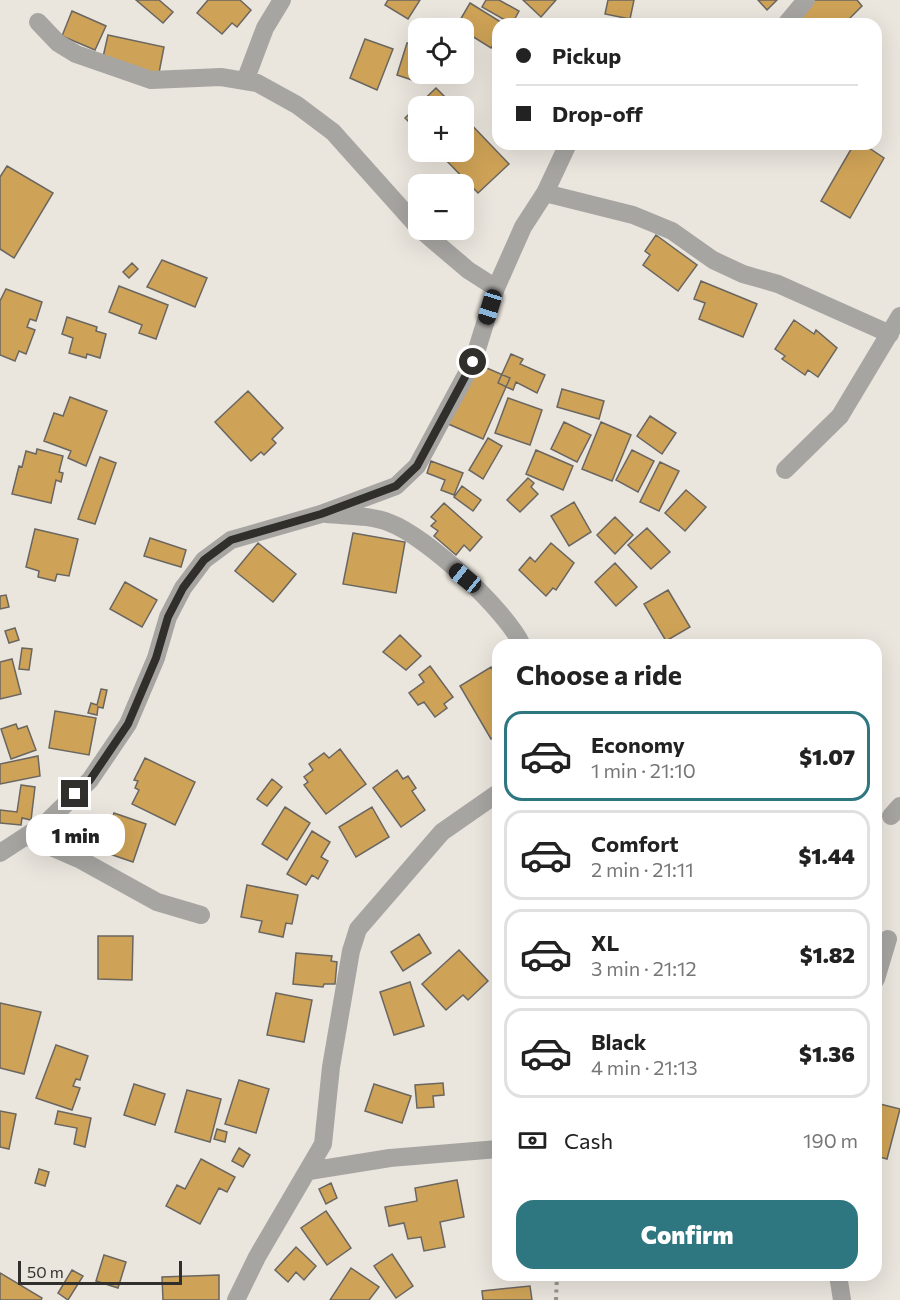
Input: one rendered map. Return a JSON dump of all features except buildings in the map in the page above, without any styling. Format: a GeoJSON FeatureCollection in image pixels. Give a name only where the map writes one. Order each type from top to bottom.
{"type":"FeatureCollection","features":[{"type":"Feature","properties":{"kind":"street"},"geometry":{"type":"LineString","coordinates":[[245,81],[265,28],[282,0]]}},
{"type":"Feature","properties":{"kind":"street"},"geometry":{"type":"LineString","coordinates":[[791,18],[806,0]]}},
{"type":"Feature","properties":{"kind":"street"},"geometry":{"type":"LineString","coordinates":[[38,22],[58,43],[76,54],[151,80],[221,77],[257,83],[297,105],[333,132],[408,215]]}},
{"type":"Feature","properties":{"kind":"street"},"geometry":{"type":"LineString","coordinates":[[0,853],[28,837],[46,823],[90,780],[128,724],[156,658],[168,617],[183,588],[204,560],[231,540],[321,514],[396,486],[417,466],[473,362],[496,288],[524,227],[545,193],[565,150]]}},
{"type":"Feature","properties":{"kind":"street"},"geometry":{"type":"LineString","coordinates":[[545,193],[633,215],[672,231],[714,260],[743,274],[778,284],[890,334]]}},
{"type":"Feature","properties":{"kind":"street"},"geometry":{"type":"LineString","coordinates":[[434,240],[468,270],[496,288]]}},
{"type":"Feature","properties":{"kind":"street"},"geometry":{"type":"LineString","coordinates":[[786,470],[840,416],[900,316]]}},
{"type":"Feature","properties":{"kind":"street"},"geometry":{"type":"LineString","coordinates":[[321,514],[388,522],[407,531],[487,599],[517,639]]}},
{"type":"Feature","properties":{"kind":"street"},"geometry":{"type":"LineString","coordinates":[[236,1300],[257,1257],[323,1144],[331,1067],[351,951],[358,929],[442,832],[492,797]]}},
{"type":"Feature","properties":{"kind":"street"},"geometry":{"type":"LineString","coordinates":[[28,837],[81,860],[157,902],[201,915]]}},
{"type":"Feature","properties":{"kind":"street"},"geometry":{"type":"LineString","coordinates":[[882,960],[888,939]]}},
{"type":"Feature","properties":{"kind":"street"},"geometry":{"type":"LineString","coordinates":[[309,1171],[390,1158],[492,1150]]}},
{"type":"Feature","properties":{"kind":"street"},"geometry":{"type":"LineString","coordinates":[[839,1281],[842,1300]]}},
{"type":"Feature","properties":{"kind":"path"},"geometry":{"type":"LineString","coordinates":[[556,1300],[557,1281]]}},
{"type":"Feature","properties":{"kind":"route"},"geometry":{"type":"LineString","coordinates":[[75,794],[90,780],[128,724],[156,658],[168,617],[183,588],[204,560],[231,540],[321,514],[396,486],[417,466],[440,428],[473,362]]}}]}
